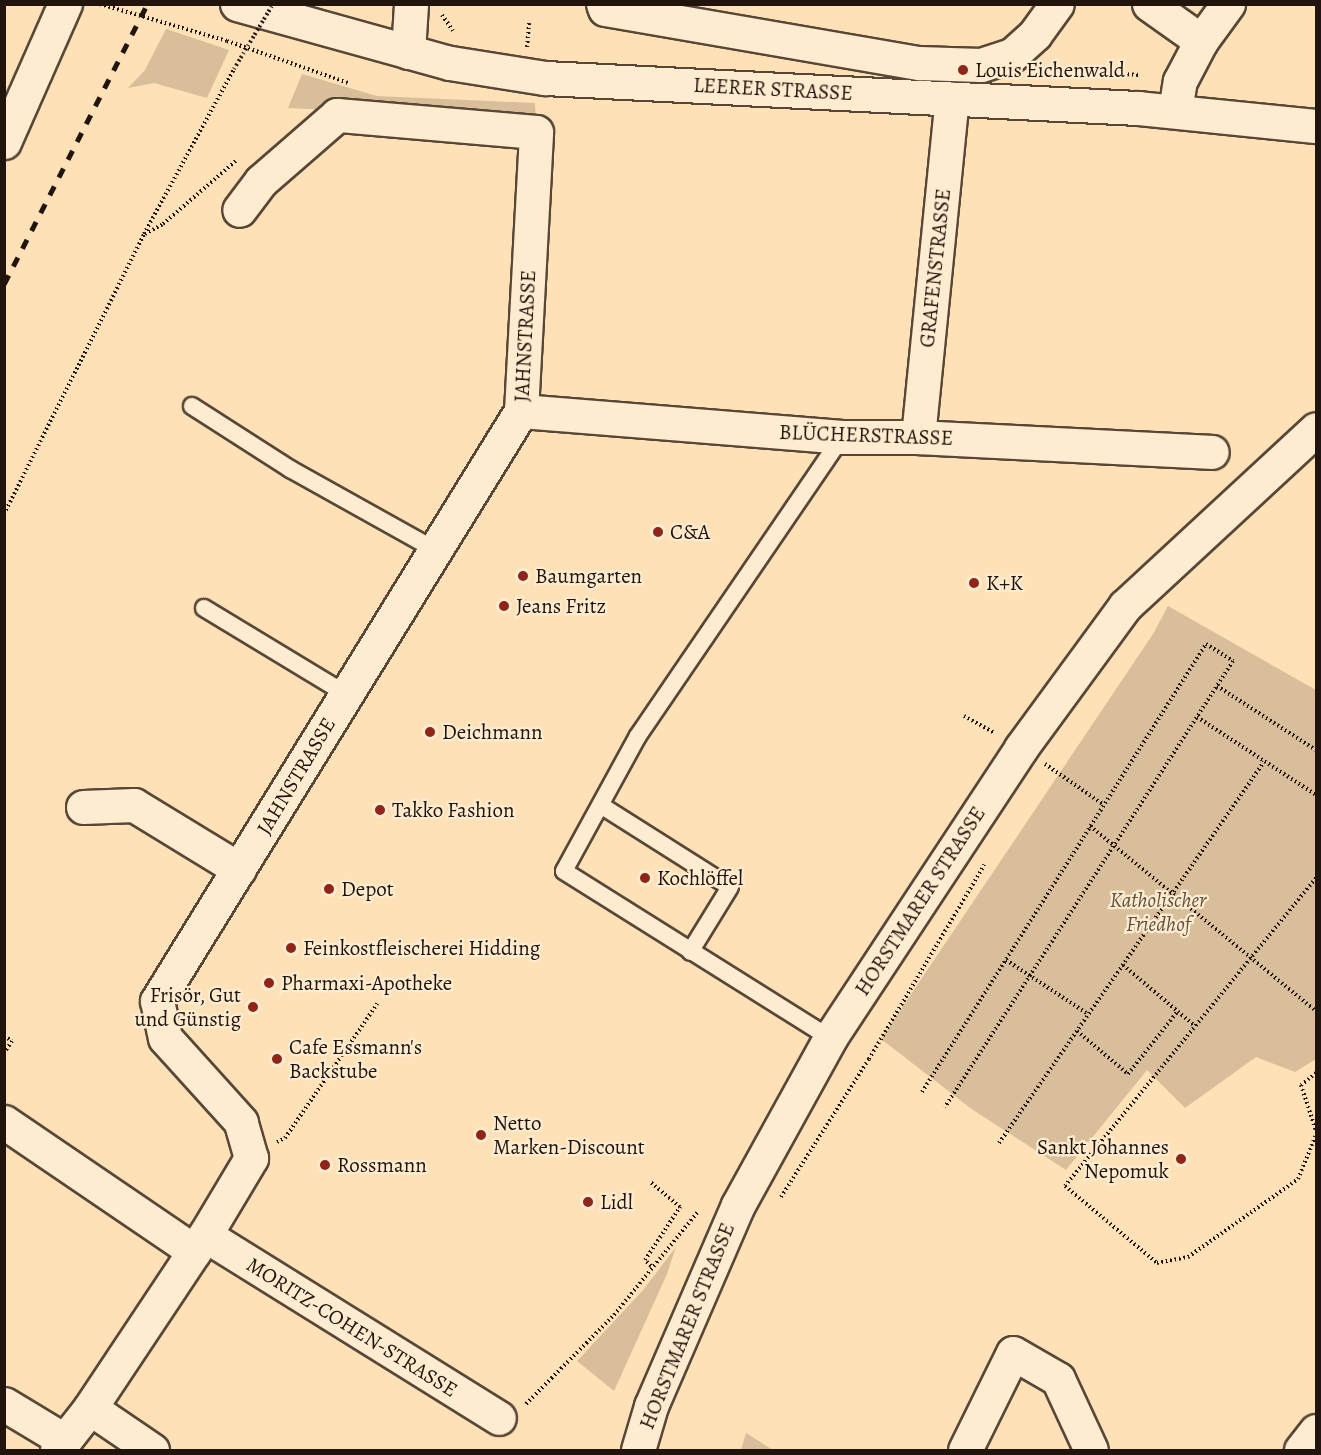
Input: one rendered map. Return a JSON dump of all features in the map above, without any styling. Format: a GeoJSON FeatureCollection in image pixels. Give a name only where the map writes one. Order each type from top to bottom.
{"type":"FeatureCollection","features":[{"type":"Feature","properties":{"kind":"street"},"geometry":{"type":"LineString","coordinates":[[6,135],[65,4]]}},
{"type":"Feature","properties":{"kind":"street","name":"LEERER STRASSE"},"geometry":{"type":"LineString","coordinates":[[237,4],[467,67],[545,78],[1175,111],[1317,126]]}},
{"type":"Feature","properties":{"kind":"street"},"geometry":{"type":"LineString","coordinates":[[408,52],[411,4]]}},
{"type":"Feature","properties":{"kind":"street","name":"LEERER STRASSE"},"geometry":{"type":"LineString","coordinates":[[603,4],[605,9],[918,63],[981,65],[1012,55],[1035,34],[1057,4]]}},
{"type":"Feature","properties":{"kind":"street"},"geometry":{"type":"LineString","coordinates":[[1149,4],[1201,41]]}},
{"type":"Feature","properties":{"kind":"street"},"geometry":{"type":"LineString","coordinates":[[1175,111],[1180,81],[1201,41],[1228,4]]}},
{"type":"Feature","properties":{"kind":"street","name":"GRAFENSTRASSE"},"geometry":{"type":"LineString","coordinates":[[918,437],[952,99]]}},
{"type":"Feature","properties":{"kind":"street","name":"JAHNSTRASSE"},"geometry":{"type":"LineString","coordinates":[[239,210],[261,181],[337,115],[536,132],[521,411],[157,1001],[165,1038],[241,1122],[251,1158]]}},
{"type":"Feature","properties":{"kind":"street","name":"BLÜCHERSTRASSE"},"geometry":{"type":"LineString","coordinates":[[521,411],[842,437],[918,437],[1212,452]]}},
{"type":"Feature","properties":{"kind":"street","name":"HORSTMARER STRASSE"},"geometry":{"type":"LineString","coordinates":[[638,1450],[651,1406],[738,1205],[830,1038],[1021,748],[1125,606],[1317,429]]}},
{"type":"Feature","properties":{"kind":"street"},"geometry":{"type":"LineString","coordinates":[[83,807],[134,805],[239,869]]}},
{"type":"Feature","properties":{"kind":"street","name":"MORITZ-COHEN-STRASSE"},"geometry":{"type":"LineString","coordinates":[[4,1122],[200,1243],[511,1413]]}},
{"type":"Feature","properties":{"kind":"street"},"geometry":{"type":"LineString","coordinates":[[4,1404],[60,1445],[90,1408],[200,1243],[251,1158]]}},
{"type":"Feature","properties":{"kind":"street"},"geometry":{"type":"LineString","coordinates":[[965,1450],[1013,1353],[1058,1379],[1091,1450]]}},
{"type":"Feature","properties":{"kind":"street"},"geometry":{"type":"LineString","coordinates":[[90,1408],[152,1450]]}},
{"type":"Feature","properties":{"kind":"street"},"geometry":{"type":"LineString","coordinates":[[1301,1450],[1317,1431]]}},
{"type":"Feature","properties":{"kind":"lane"},"geometry":{"type":"LineString","coordinates":[[192,406],[290,469],[434,549]]}},
{"type":"Feature","properties":{"kind":"lane"},"geometry":{"type":"LineString","coordinates":[[830,1038],[564,871],[602,806],[638,736],[842,437]]}},
{"type":"Feature","properties":{"kind":"lane"},"geometry":{"type":"LineString","coordinates":[[204,608],[346,694]]}},
{"type":"Feature","properties":{"kind":"lane"},"geometry":{"type":"LineString","coordinates":[[602,806],[730,887],[690,952]]}},
{"type":"Feature","properties":{"kind":"path"},"geometry":{"type":"LineString","coordinates":[[4,514],[144,234],[234,69],[273,4]]}},
{"type":"Feature","properties":{"kind":"path"},"geometry":{"type":"LineString","coordinates":[[438,4],[444,20],[457,36]]}},
{"type":"Feature","properties":{"kind":"path"},"geometry":{"type":"LineString","coordinates":[[527,56],[529,23]]}},
{"type":"Feature","properties":{"kind":"path"},"geometry":{"type":"LineString","coordinates":[[922,1092],[1206,644],[1233,661],[945,1107]]}},
{"type":"Feature","properties":{"kind":"path"},"geometry":{"type":"LineString","coordinates":[[1217,686],[1317,750]]}},
{"type":"Feature","properties":{"kind":"path"},"geometry":{"type":"LineString","coordinates":[[964,716],[1000,735]]}},
{"type":"Feature","properties":{"kind":"path"},"geometry":{"type":"LineString","coordinates":[[1197,717],[1317,795]]}},
{"type":"Feature","properties":{"kind":"path"},"geometry":{"type":"LineString","coordinates":[[1038,773],[1050,754]]}},
{"type":"Feature","properties":{"kind":"path"},"geometry":{"type":"LineString","coordinates":[[999,1143],[1264,762]]}},
{"type":"Feature","properties":{"kind":"path"},"geometry":{"type":"LineString","coordinates":[[1044,763],[1104,805]]}},
{"type":"Feature","properties":{"kind":"path"},"geometry":{"type":"LineString","coordinates":[[1090,826],[1317,1011]]}},
{"type":"Feature","properties":{"kind":"path"},"geometry":{"type":"LineString","coordinates":[[777,1203],[869,1059],[990,855]]}},
{"type":"Feature","properties":{"kind":"path"},"geometry":{"type":"LineString","coordinates":[[1317,878],[1065,1186],[1157,1263],[1188,1257],[1298,1179],[1317,1133],[1301,1085],[1317,1073]]}},
{"type":"Feature","properties":{"kind":"path"},"geometry":{"type":"LineString","coordinates":[[1006,960],[1088,1014]]}},
{"type":"Feature","properties":{"kind":"path"},"geometry":{"type":"LineString","coordinates":[[1123,965],[1195,1026]]}},
{"type":"Feature","properties":{"kind":"path"},"geometry":{"type":"LineString","coordinates":[[251,1158],[285,1138],[377,1004]]}},
{"type":"Feature","properties":{"kind":"path"},"geometry":{"type":"LineString","coordinates":[[1077,1031],[1128,1074],[1178,1011]]}},
{"type":"Feature","properties":{"kind":"path"},"geometry":{"type":"LineString","coordinates":[[4,1036],[12,1041],[4,1053]]}},
{"type":"Feature","properties":{"kind":"path"},"geometry":{"type":"LineString","coordinates":[[651,1182],[680,1207],[645,1260],[651,1266]]}},
{"type":"Feature","properties":{"kind":"path"},"geometry":{"type":"LineString","coordinates":[[511,1413],[614,1315],[651,1266],[697,1213]]}},
{"type":"Feature","properties":{"kind":"green space"},"geometry":{"type":"Polygon","coordinates":[[[166,29],[229,50],[207,98],[154,83],[128,88],[145,70],[166,29]]]}},
{"type":"Feature","properties":{"kind":"green space"},"geometry":{"type":"Polygon","coordinates":[[[302,74],[377,96],[535,103],[536,120],[288,108],[302,74]]]}},
{"type":"Feature","properties":{"kind":"green space","name":"Katholischer Friedhof"},"geometry":{"type":"Polygon","coordinates":[[[1168,606],[1316,690],[1316,1059],[1295,1072],[1256,1057],[1185,1108],[1147,1070],[1066,1170],[973,1110],[881,1039],[1153,634],[1168,606]]]}},
{"type":"Feature","properties":{"kind":"green space"},"geometry":{"type":"Polygon","coordinates":[[[676,1247],[667,1274],[614,1391],[577,1361],[644,1289],[676,1247]]]}},
{"type":"Feature","properties":{"kind":"green space"},"geometry":{"type":"Polygon","coordinates":[[[746,1433],[773,1450],[741,1450],[746,1433]]]}},
{"type":"Feature","properties":{"kind":"railway"},"geometry":{"type":"LineString","coordinates":[[4,284],[147,4]]}},
{"type":"Feature","properties":{"kind":"place","name":"Louis Eichenwald"},"geometry":{"type":"Point","coordinates":[963,70]}},
{"type":"Feature","properties":{"kind":"place","name":"C&A"},"geometry":{"type":"Point","coordinates":[658,532]}},
{"type":"Feature","properties":{"kind":"place","name":"Baumgarten"},"geometry":{"type":"Point","coordinates":[523,576]}},
{"type":"Feature","properties":{"kind":"place","name":"K+K"},"geometry":{"type":"Point","coordinates":[974,583]}},
{"type":"Feature","properties":{"kind":"place","name":"Jeans Fritz"},"geometry":{"type":"Point","coordinates":[504,606]}},
{"type":"Feature","properties":{"kind":"place","name":"Deichmann"},"geometry":{"type":"Point","coordinates":[430,732]}},
{"type":"Feature","properties":{"kind":"place","name":"Takko Fashion"},"geometry":{"type":"Point","coordinates":[380,810]}},
{"type":"Feature","properties":{"kind":"place","name":"Kochlöffel"},"geometry":{"type":"Point","coordinates":[645,878]}},
{"type":"Feature","properties":{"kind":"place","name":"Depot"},"geometry":{"type":"Point","coordinates":[329,889]}},
{"type":"Feature","properties":{"kind":"place","name":"Feinkostfleischerei Hidding"},"geometry":{"type":"Point","coordinates":[291,948]}},
{"type":"Feature","properties":{"kind":"place","name":"Pharmaxi-Apotheke"},"geometry":{"type":"Point","coordinates":[269,983]}},
{"type":"Feature","properties":{"kind":"place","name":"Frisör, Gut und Günstig"},"geometry":{"type":"Point","coordinates":[253,1007]}},
{"type":"Feature","properties":{"kind":"place","name":"Cafe Essmann's Backstube"},"geometry":{"type":"Point","coordinates":[277,1059]}},
{"type":"Feature","properties":{"kind":"place","name":"Netto Marken-Discount"},"geometry":{"type":"Point","coordinates":[481,1135]}},
{"type":"Feature","properties":{"kind":"place","name":"Sankt Johannes Nepomuk"},"geometry":{"type":"Point","coordinates":[1181,1159]}},
{"type":"Feature","properties":{"kind":"place","name":"Rossmann"},"geometry":{"type":"Point","coordinates":[325,1165]}},
{"type":"Feature","properties":{"kind":"place","name":"Lidl"},"geometry":{"type":"Point","coordinates":[588,1202]}}]}
